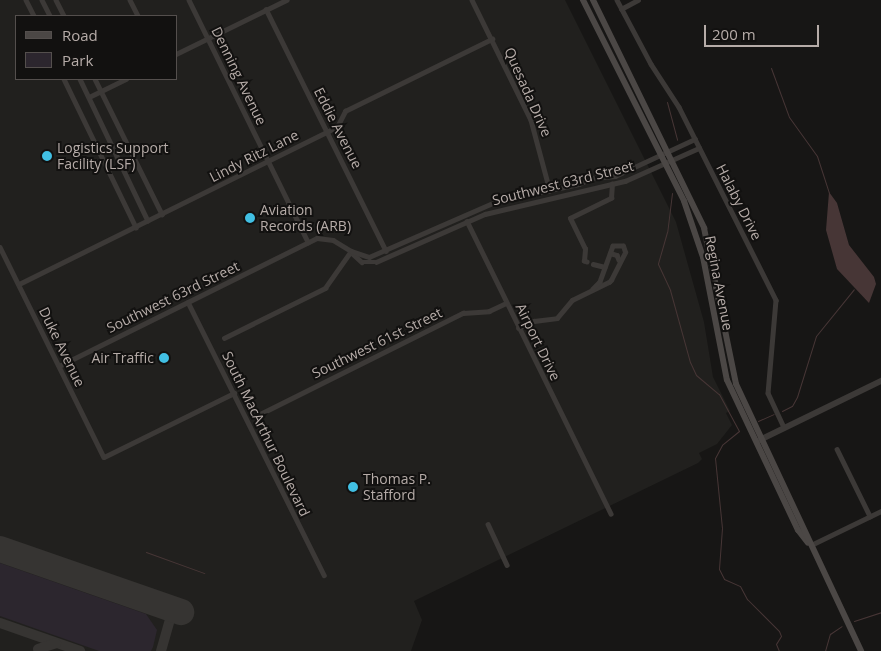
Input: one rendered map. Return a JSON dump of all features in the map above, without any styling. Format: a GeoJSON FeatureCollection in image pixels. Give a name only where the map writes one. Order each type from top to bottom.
{"type":"FeatureCollection","features":[{"type":"Feature","properties":{"kind":"main road","name":"Regina Avenue"},"geometry":{"type":"LineString","coordinates":[[583,0],[696,230],[723,367],[759,441],[805,527],[811,546],[861,651]]}},
{"type":"Feature","properties":{"kind":"main road","name":"Regina Avenue"},"geometry":{"type":"LineString","coordinates":[[593,0],[673,160],[704,228],[729,364],[759,441]]}},
{"type":"Feature","properties":{"kind":"street"},"geometry":{"type":"LineString","coordinates":[[26,0],[34,15]]}},
{"type":"Feature","properties":{"kind":"street"},"geometry":{"type":"LineString","coordinates":[[42,0],[50,15]]}},
{"type":"Feature","properties":{"kind":"street"},"geometry":{"type":"LineString","coordinates":[[56,0],[64,15]]}},
{"type":"Feature","properties":{"kind":"street"},"geometry":{"type":"LineString","coordinates":[[130,0],[138,15]]}},
{"type":"Feature","properties":{"kind":"street","name":"Denning Avenue"},"geometry":{"type":"LineString","coordinates":[[189,0],[308,242]]}},
{"type":"Feature","properties":{"kind":"street"},"geometry":{"type":"LineString","coordinates":[[178,53],[286,0]]}},
{"type":"Feature","properties":{"kind":"street","name":"Quesada Drive"},"geometry":{"type":"LineString","coordinates":[[472,0],[531,120],[552,198]]}},
{"type":"Feature","properties":{"kind":"street","name":"Halaby Drive"},"geometry":{"type":"LineString","coordinates":[[617,0],[695,139],[776,300],[768,393],[784,428]]}},
{"type":"Feature","properties":{"kind":"street"},"geometry":{"type":"LineString","coordinates":[[621,9],[638,0]]}},
{"type":"Feature","properties":{"kind":"street","name":"Eddie Avenue"},"geometry":{"type":"LineString","coordinates":[[266,9],[389,257]]}},
{"type":"Feature","properties":{"kind":"street","name":"Lindy Ritz Lane"},"geometry":{"type":"LineString","coordinates":[[19,284],[337,127],[345,111],[492,39]]}},
{"type":"Feature","properties":{"kind":"street"},"geometry":{"type":"LineString","coordinates":[[64,80],[136,227]]}},
{"type":"Feature","properties":{"kind":"street"},"geometry":{"type":"LineString","coordinates":[[80,80],[148,221]]}},
{"type":"Feature","properties":{"kind":"street"},"geometry":{"type":"LineString","coordinates":[[96,80],[162,214]]}},
{"type":"Feature","properties":{"kind":"street"},"geometry":{"type":"LineString","coordinates":[[89,97],[124,80]]}},
{"type":"Feature","properties":{"kind":"street","name":"Southwest 63rd Street"},"geometry":{"type":"LineString","coordinates":[[351,252],[369,257],[496,202],[625,172],[695,139]]}},
{"type":"Feature","properties":{"kind":"street","name":"Southwest 63rd Street"},"geometry":{"type":"LineString","coordinates":[[59,366],[308,242],[328,238],[351,252],[358,259],[369,264],[504,208],[612,184],[665,164],[699,148]]}},
{"type":"Feature","properties":{"kind":"street"},"geometry":{"type":"LineString","coordinates":[[610,172],[625,172]]}},
{"type":"Feature","properties":{"kind":"street"},"geometry":{"type":"LineString","coordinates":[[586,261],[586,252],[570,218],[611,198],[612,184]]}},
{"type":"Feature","properties":{"kind":"street","name":"Airport Drive"},"geometry":{"type":"LineString","coordinates":[[464,215],[506,304],[611,514]]}},
{"type":"Feature","properties":{"kind":"street"},"geometry":{"type":"LineString","coordinates":[[518,328],[534,321],[557,318],[572,300],[611,280],[618,260],[625,252],[623,246],[615,244],[605,268],[593,289]]}},
{"type":"Feature","properties":{"kind":"street","name":"Duke Avenue"},"geometry":{"type":"LineString","coordinates":[[0,247],[104,457],[234,393]]}},
{"type":"Feature","properties":{"kind":"street"},"geometry":{"type":"LineString","coordinates":[[224,338],[325,288],[351,252]]}},
{"type":"Feature","properties":{"kind":"street"},"geometry":{"type":"LineString","coordinates":[[610,253],[617,255],[618,260]]}},
{"type":"Feature","properties":{"kind":"street"},"geometry":{"type":"LineString","coordinates":[[593,264],[605,268]]}},
{"type":"Feature","properties":{"kind":"street","name":"South MacArthur Boulevard"},"geometry":{"type":"LineString","coordinates":[[188,302],[324,575]]}},
{"type":"Feature","properties":{"kind":"street","name":"Southwest 61st Street"},"geometry":{"type":"LineString","coordinates":[[260,414],[463,313],[489,311],[506,304]]}},
{"type":"Feature","properties":{"kind":"street"},"geometry":{"type":"LineString","coordinates":[[759,441],[881,381]]}},
{"type":"Feature","properties":{"kind":"street"},"geometry":{"type":"LineString","coordinates":[[838,449],[870,516]]}},
{"type":"Feature","properties":{"kind":"street"},"geometry":{"type":"LineString","coordinates":[[811,546],[881,511]]}},
{"type":"Feature","properties":{"kind":"street"},"geometry":{"type":"LineString","coordinates":[[488,524],[507,565]]}},
{"type":"Feature","properties":{"kind":"shaded area"},"geometry":{"type":"Polygon","coordinates":[[[0,0],[565,0],[676,222],[704,322],[713,377],[730,411],[726,413],[732,425],[717,444],[699,453],[702,459],[698,463],[414,601],[422,620],[411,651],[0,651],[0,0]]]}},
{"type":"Feature","properties":{"kind":"shaded area"},"geometry":{"type":"Polygon","coordinates":[[[829,192],[837,203],[849,245],[874,277],[876,284],[869,303],[837,269],[826,230],[829,192]]]}},
{"type":"Feature","properties":{"kind":"green space"},"geometry":{"type":"Polygon","coordinates":[[[0,563],[146,614],[157,630],[151,651],[99,651],[0,616],[0,563]]]}},
{"type":"Feature","properties":{"kind":"waterway"},"geometry":{"type":"LineString","coordinates":[[771,68],[789,117],[817,156],[829,193]]}},
{"type":"Feature","properties":{"kind":"waterway"},"geometry":{"type":"LineString","coordinates":[[667,102],[677,140]]}},
{"type":"Feature","properties":{"kind":"waterway"},"geometry":{"type":"LineString","coordinates":[[672,193],[667,232],[658,264],[670,290],[690,362],[696,375],[719,394],[739,431],[722,445],[715,458],[722,528],[719,569],[724,579],[740,586],[747,599],[779,631],[781,636],[776,644],[779,651]]}},
{"type":"Feature","properties":{"kind":"waterway"},"geometry":{"type":"LineString","coordinates":[[782,411],[792,406],[797,397],[816,336],[854,289]]}},
{"type":"Feature","properties":{"kind":"waterway"},"geometry":{"type":"LineString","coordinates":[[758,421],[774,414]]}},
{"type":"Feature","properties":{"kind":"waterway"},"geometry":{"type":"LineString","coordinates":[[146,552],[204,573]]}},
{"type":"Feature","properties":{"kind":"waterway"},"geometry":{"type":"LineString","coordinates":[[854,621],[881,612]]}},
{"type":"Feature","properties":{"kind":"waterway"},"geometry":{"type":"LineString","coordinates":[[825,651],[830,634],[842,626]]}},
{"type":"Feature","properties":{"kind":"taxiway"},"geometry":{"type":"LineString","coordinates":[[161,651],[173,609]]}},
{"type":"Feature","properties":{"kind":"taxiway"},"geometry":{"type":"LineString","coordinates":[[0,623],[80,651]]}},
{"type":"Feature","properties":{"kind":"taxiway"},"geometry":{"type":"LineString","coordinates":[[38,649],[56,643]]}},
{"type":"Feature","properties":{"kind":"runway"},"geometry":{"type":"LineString","coordinates":[[0,549],[181,612]]}},
{"type":"Feature","properties":{"kind":"place","name":"Logistics Support Facility (LSF)"},"geometry":{"type":"Point","coordinates":[47,156]}},
{"type":"Feature","properties":{"kind":"place","name":"Aviation Records (ARB)"},"geometry":{"type":"Point","coordinates":[250,218]}},
{"type":"Feature","properties":{"kind":"place","name":"Air Traffic"},"geometry":{"type":"Point","coordinates":[164,358]}},
{"type":"Feature","properties":{"kind":"place","name":"Thomas P. Stafford"},"geometry":{"type":"Point","coordinates":[353,487]}}]}
